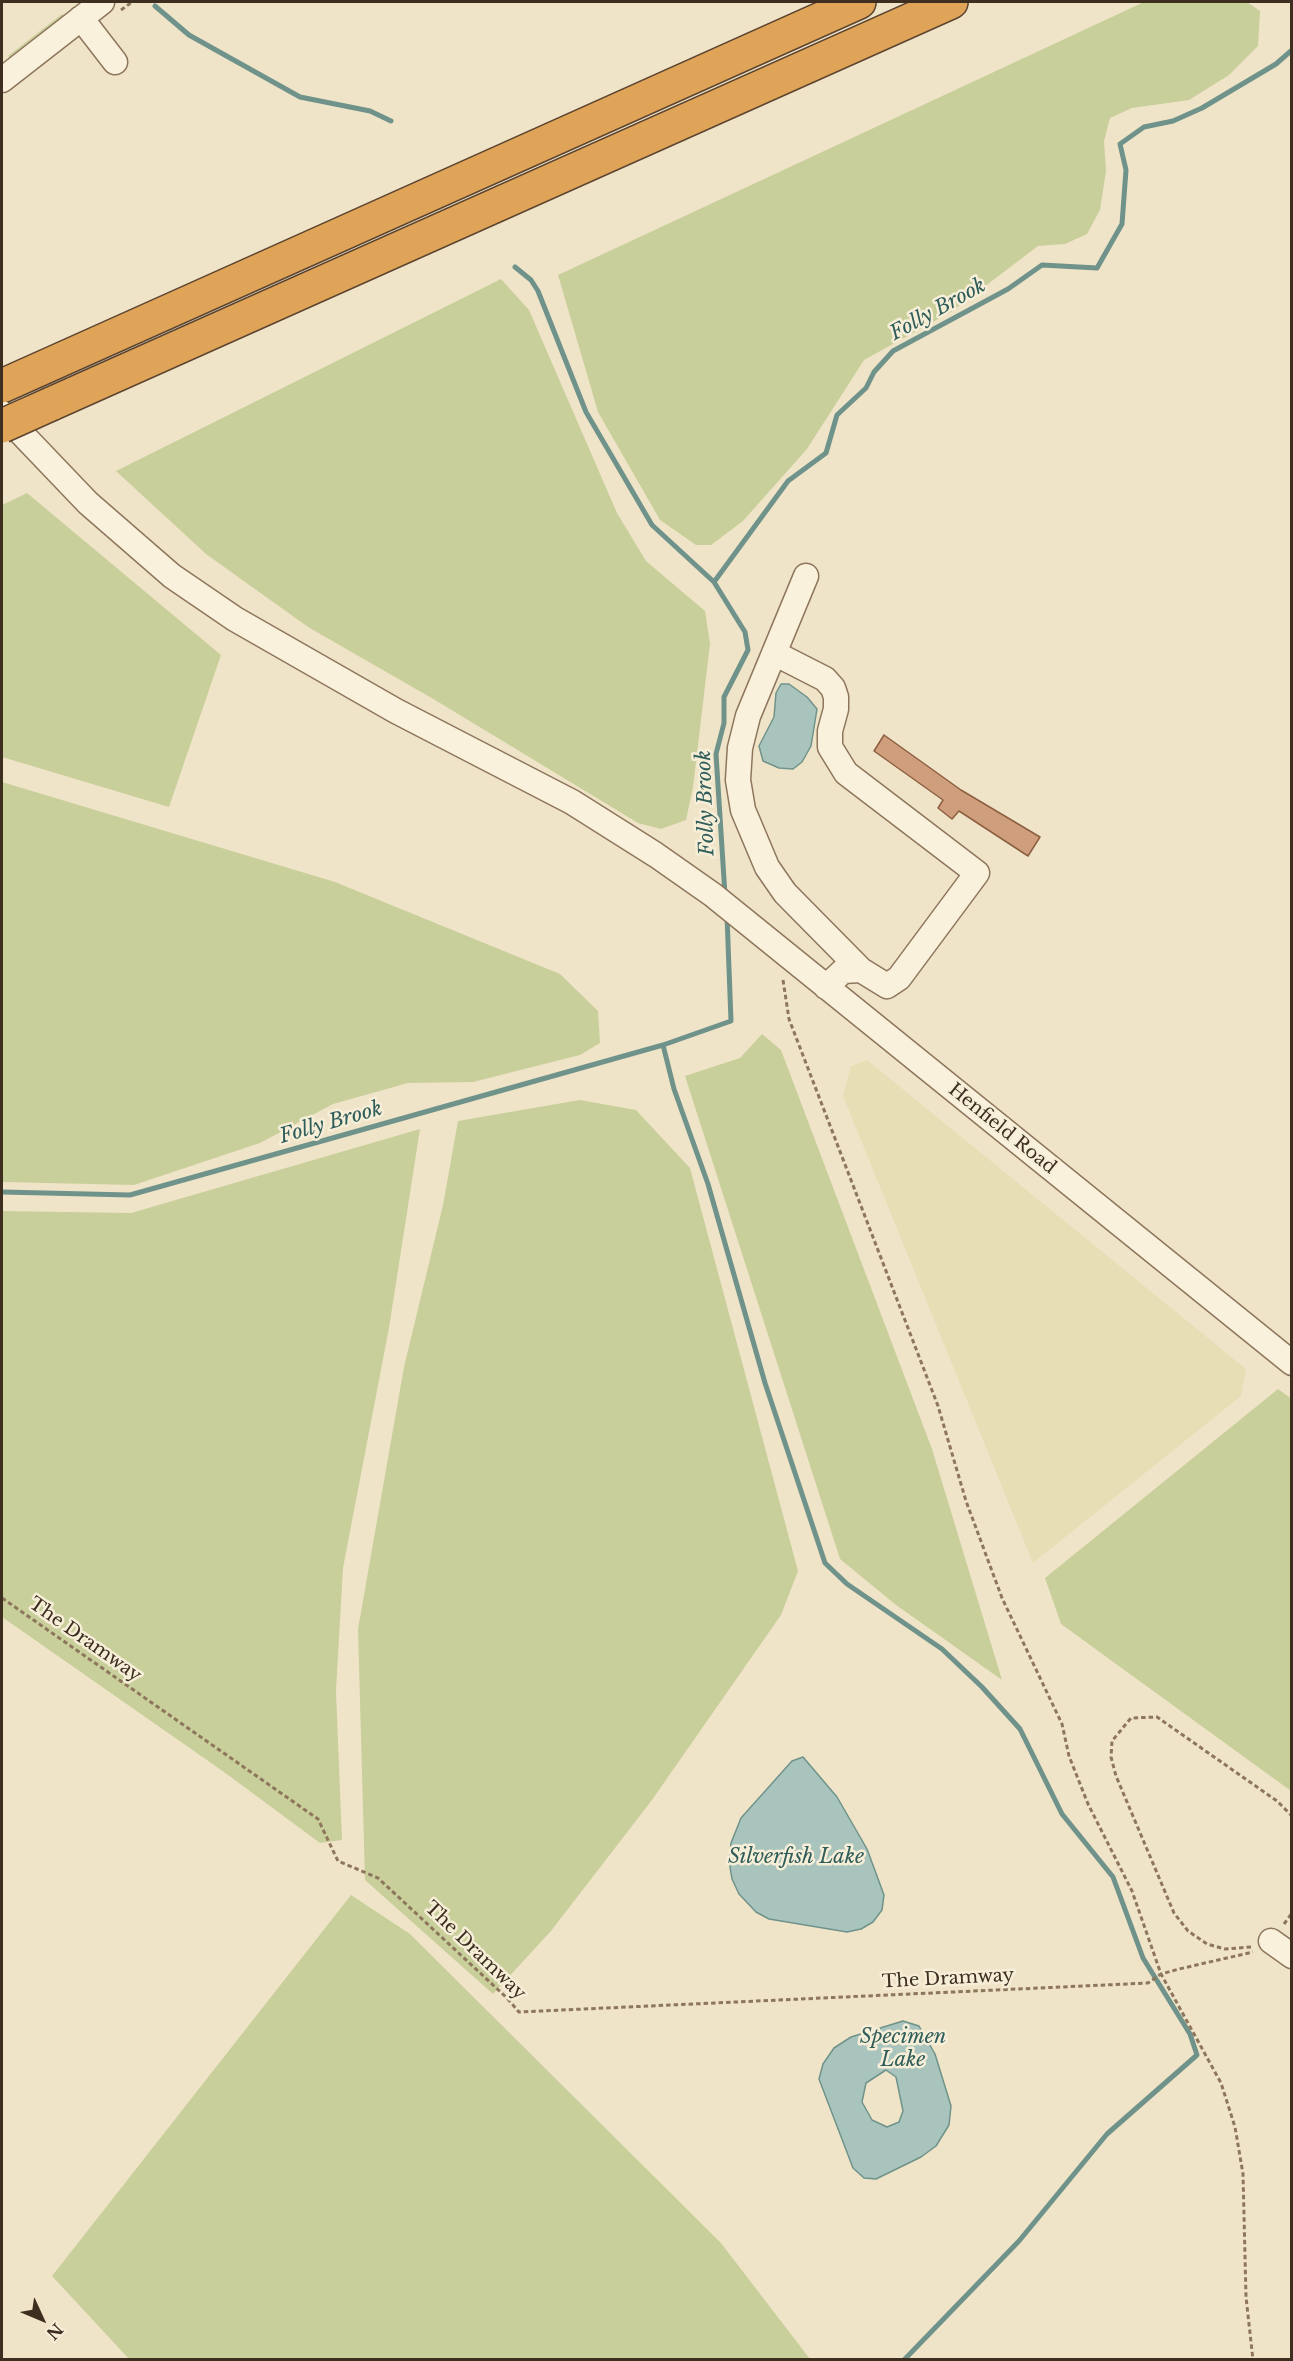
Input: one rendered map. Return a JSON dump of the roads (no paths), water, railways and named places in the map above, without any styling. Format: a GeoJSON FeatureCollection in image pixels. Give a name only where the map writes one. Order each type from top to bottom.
{"type":"FeatureCollection","features":[{"type":"Feature","properties":{"kind":"highway"},"geometry":{"type":"LineString","coordinates":[[15,380],[859,2]]}},
{"type":"Feature","properties":{"kind":"highway"},"geometry":{"type":"LineString","coordinates":[[2,426],[951,2]]}},
{"type":"Feature","properties":{"kind":"street"},"geometry":{"type":"LineString","coordinates":[[2,80],[102,2]]}},
{"type":"Feature","properties":{"kind":"street"},"geometry":{"type":"LineString","coordinates":[[81,18],[115,62]]}},
{"type":"Feature","properties":{"kind":"street","name":"Henfield Road"},"geometry":{"type":"LineString","coordinates":[[2,413],[87,503],[172,576],[235,619],[396,711],[572,802],[656,855],[713,895],[1292,1363]]}},
{"type":"Feature","properties":{"kind":"street"},"geometry":{"type":"LineString","coordinates":[[774,653],[825,679],[833,688],[836,709],[830,731],[830,747],[846,773],[977,873],[899,978],[887,986],[861,970],[785,893],[767,867],[743,810],[738,780],[740,748],[748,716],[774,653],[806,576]]}},
{"type":"Feature","properties":{"kind":"street"},"geometry":{"type":"LineString","coordinates":[[826,987],[843,971],[861,970]]}},
{"type":"Feature","properties":{"kind":"water"},"geometry":{"type":"Polygon","coordinates":[[[781,684],[789,684],[807,697],[817,709],[811,746],[802,762],[793,769],[779,768],[763,761],[759,746],[774,717],[776,693],[781,684]]]}},
{"type":"Feature","properties":{"kind":"water","name":"Silverfish Lake"},"geometry":{"type":"Polygon","coordinates":[[[803,1757],[837,1797],[867,1849],[884,1895],[882,1910],[873,1922],[861,1929],[847,1932],[769,1919],[756,1912],[739,1894],[732,1879],[729,1861],[731,1843],[741,1818],[792,1761],[803,1757]]]}},
{"type":"Feature","properties":{"kind":"water","name":"Specimen Lake"},"geometry":{"type":"Polygon","coordinates":[[[903,2021],[919,2026],[935,2054],[951,2106],[949,2125],[936,2146],[921,2157],[876,2179],[864,2178],[853,2168],[819,2079],[823,2064],[834,2048],[851,2037],[903,2021]],[[886,2070],[866,2083],[862,2102],[872,2120],[887,2127],[899,2122],[903,2111],[896,2077],[886,2070]]]}},
{"type":"Feature","properties":{"kind":"waterway"},"geometry":{"type":"LineString","coordinates":[[155,6],[189,35],[300,97],[370,111],[391,121]]}},
{"type":"Feature","properties":{"kind":"waterway","name":"Folly Brook"},"geometry":{"type":"LineString","coordinates":[[725,895],[716,754],[724,723],[724,697],[748,650],[745,632],[714,582],[788,481],[826,453],[837,415],[866,388],[874,372],[893,351],[1008,289],[1042,265],[1097,268],[1122,224],[1126,170],[1120,144],[1144,127],[1173,121],[1202,108],[1276,64],[1292,50]]}},
{"type":"Feature","properties":{"kind":"waterway"},"geometry":{"type":"LineString","coordinates":[[515,267],[531,280],[538,291],[586,412],[652,525],[714,582]]}},
{"type":"Feature","properties":{"kind":"waterway"},"geometry":{"type":"LineString","coordinates":[[727,916],[731,1021],[663,1045],[674,1089],[708,1184],[765,1383],[825,1563],[847,1584],[942,1649],[982,1687],[1020,1729],[1062,1814],[1113,1877],[1143,1958],[1190,2034],[1197,2055],[1107,2134],[1019,2241],[904,2360]]}},
{"type":"Feature","properties":{"kind":"waterway","name":"Folly Brook"},"geometry":{"type":"LineString","coordinates":[[2,1192],[130,1195],[663,1045]]}}]}
